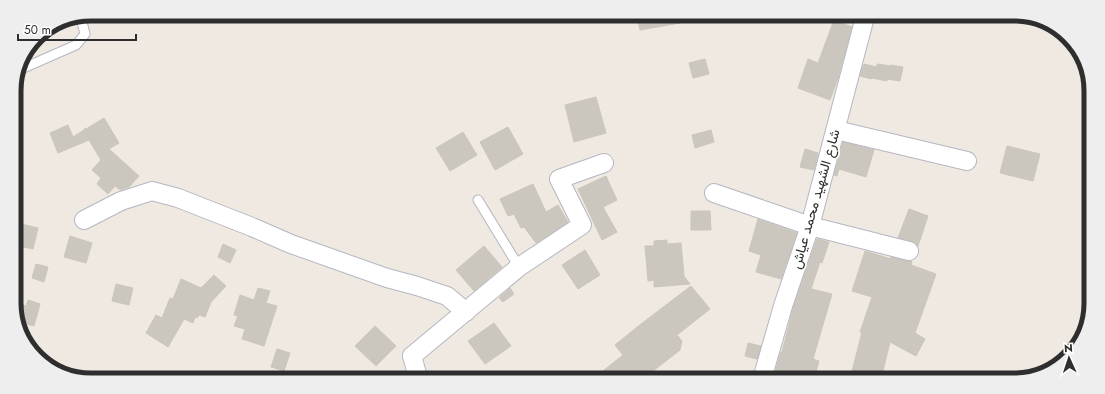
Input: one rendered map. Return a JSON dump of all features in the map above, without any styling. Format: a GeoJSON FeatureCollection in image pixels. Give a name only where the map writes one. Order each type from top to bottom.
{"type":"FeatureCollection","features":[{"type":"Feature","properties":{"kind":"street","name":"شارع الشهيد محمد عياش"},"geometry":{"type":"LineString","coordinates":[[764,373],[782,306],[810,226],[864,21]]}},
{"type":"Feature","properties":{"kind":"street"},"geometry":{"type":"LineString","coordinates":[[836,130],[967,161]]}},
{"type":"Feature","properties":{"kind":"street"},"geometry":{"type":"LineString","coordinates":[[417,373],[412,356],[519,267],[582,225],[559,179],[604,163]]}},
{"type":"Feature","properties":{"kind":"street"},"geometry":{"type":"LineString","coordinates":[[84,220],[120,201],[152,191],[185,201],[252,226],[291,244],[387,278],[446,296],[466,312]]}},
{"type":"Feature","properties":{"kind":"street"},"geometry":{"type":"LineString","coordinates":[[714,193],[810,226],[909,251]]}},
{"type":"Feature","properties":{"kind":"lane"},"geometry":{"type":"LineString","coordinates":[[25,67],[76,44],[85,34],[82,22]]}},
{"type":"Feature","properties":{"kind":"lane"},"geometry":{"type":"LineString","coordinates":[[478,200],[519,267]]}},
{"type":"Feature","properties":{"kind":"building"},"geometry":{"type":"Polygon","coordinates":[[[638,21],[680,21],[680,23],[640,30],[638,21]]]}},
{"type":"Feature","properties":{"kind":"building"},"geometry":{"type":"Polygon","coordinates":[[[834,21],[852,27],[838,78],[830,100],[798,88],[808,59],[818,63],[834,21]]]}},
{"type":"Feature","properties":{"kind":"building"},"geometry":{"type":"Polygon","coordinates":[[[705,59],[709,74],[693,78],[689,63],[705,59]]]}},
{"type":"Feature","properties":{"kind":"building"},"geometry":{"type":"Polygon","coordinates":[[[864,64],[877,67],[877,64],[903,67],[900,81],[871,79],[860,76],[864,64]]]}},
{"type":"Feature","properties":{"kind":"building"},"geometry":{"type":"Polygon","coordinates":[[[596,97],[606,133],[574,142],[565,105],[596,97]]]}},
{"type":"Feature","properties":{"kind":"building"},"geometry":{"type":"Polygon","coordinates":[[[104,118],[119,143],[109,149],[139,176],[129,187],[120,190],[115,186],[108,194],[97,184],[101,178],[92,170],[101,160],[89,140],[58,153],[50,133],[68,125],[73,137],[85,128],[86,129],[104,118]]]}},
{"type":"Feature","properties":{"kind":"building"},"geometry":{"type":"Polygon","coordinates":[[[508,127],[523,154],[495,170],[480,142],[508,127]]]}},
{"type":"Feature","properties":{"kind":"building"},"geometry":{"type":"Polygon","coordinates":[[[711,130],[714,142],[695,148],[692,135],[711,130]]]}},
{"type":"Feature","properties":{"kind":"building"},"geometry":{"type":"Polygon","coordinates":[[[463,132],[477,155],[450,171],[436,148],[463,132]]]}},
{"type":"Feature","properties":{"kind":"building"},"geometry":{"type":"Polygon","coordinates":[[[843,142],[874,150],[866,177],[839,169],[837,176],[834,175],[843,142]]]}},
{"type":"Feature","properties":{"kind":"building"},"geometry":{"type":"Polygon","coordinates":[[[1007,146],[1040,154],[1033,181],[1000,173],[1007,146]]]}},
{"type":"Feature","properties":{"kind":"building"},"geometry":{"type":"Polygon","coordinates":[[[805,149],[818,153],[814,170],[800,167],[805,149]]]}},
{"type":"Feature","properties":{"kind":"building"},"geometry":{"type":"Polygon","coordinates":[[[606,176],[617,200],[603,207],[617,232],[602,240],[578,189],[606,176]]]}},
{"type":"Feature","properties":{"kind":"building"},"geometry":{"type":"Polygon","coordinates":[[[533,184],[546,212],[558,205],[568,222],[536,243],[524,227],[521,228],[514,214],[508,216],[500,199],[533,184]]]}},
{"type":"Feature","properties":{"kind":"building"},"geometry":{"type":"Polygon","coordinates":[[[909,209],[928,216],[918,246],[912,241],[898,238],[909,209]]]}},
{"type":"Feature","properties":{"kind":"building"},"geometry":{"type":"Polygon","coordinates":[[[691,211],[710,211],[711,230],[691,230],[691,211]]]}},
{"type":"Feature","properties":{"kind":"building"},"geometry":{"type":"Polygon","coordinates":[[[758,219],[797,233],[781,279],[756,272],[761,255],[749,251],[758,219]]]}},
{"type":"Feature","properties":{"kind":"building"},"geometry":{"type":"Polygon","coordinates":[[[21,224],[38,228],[33,249],[21,246],[21,224]]]}},
{"type":"Feature","properties":{"kind":"building"},"geometry":{"type":"Polygon","coordinates":[[[70,236],[92,243],[86,263],[64,257],[70,236]]]}},
{"type":"Feature","properties":{"kind":"building"},"geometry":{"type":"Polygon","coordinates":[[[817,239],[829,242],[822,263],[820,262],[811,289],[832,294],[813,359],[819,361],[816,373],[775,373],[782,352],[794,305],[817,239]]]}},
{"type":"Feature","properties":{"kind":"building"},"geometry":{"type":"Polygon","coordinates":[[[667,240],[667,244],[681,243],[684,276],[690,284],[654,287],[654,280],[648,281],[645,246],[654,246],[654,241],[667,240]]]}},
{"type":"Feature","properties":{"kind":"building"},"geometry":{"type":"Polygon","coordinates":[[[223,244],[236,250],[230,263],[218,257],[223,244]]]}},
{"type":"Feature","properties":{"kind":"building"},"geometry":{"type":"Polygon","coordinates":[[[484,246],[502,267],[474,291],[456,270],[484,246]]]}},
{"type":"Feature","properties":{"kind":"building"},"geometry":{"type":"Polygon","coordinates":[[[585,250],[600,275],[578,289],[562,265],[585,250]]]}},
{"type":"Feature","properties":{"kind":"building"},"geometry":{"type":"Polygon","coordinates":[[[865,251],[891,259],[891,257],[912,261],[911,265],[936,274],[915,333],[925,339],[916,356],[890,342],[882,373],[852,373],[862,332],[860,332],[872,297],[852,291],[865,251]]]}},
{"type":"Feature","properties":{"kind":"building"},"geometry":{"type":"Polygon","coordinates":[[[36,264],[48,267],[44,282],[32,278],[36,264]]]}},
{"type":"Feature","properties":{"kind":"building"},"geometry":{"type":"Polygon","coordinates":[[[214,275],[226,286],[211,302],[205,317],[199,315],[197,318],[195,317],[193,323],[184,319],[168,347],[146,333],[156,315],[162,318],[170,298],[173,299],[181,279],[201,288],[214,275]]]}},
{"type":"Feature","properties":{"kind":"building"},"geometry":{"type":"Polygon","coordinates":[[[116,284],[133,288],[129,305],[112,301],[116,284]]]}},
{"type":"Feature","properties":{"kind":"building"},"geometry":{"type":"Polygon","coordinates":[[[691,286],[710,309],[677,335],[682,341],[680,350],[650,373],[600,373],[623,355],[615,345],[691,286]]]}},
{"type":"Feature","properties":{"kind":"building"},"geometry":{"type":"Polygon","coordinates":[[[258,288],[270,291],[266,303],[277,306],[264,346],[242,339],[245,329],[234,326],[238,316],[234,315],[240,295],[254,300],[258,288]]]}},
{"type":"Feature","properties":{"kind":"building"},"geometry":{"type":"Polygon","coordinates":[[[510,288],[514,294],[503,302],[499,298],[510,288]]]}},
{"type":"Feature","properties":{"kind":"building"},"geometry":{"type":"Polygon","coordinates":[[[28,300],[40,304],[34,326],[24,323],[21,304],[26,306],[28,300]]]}},
{"type":"Feature","properties":{"kind":"building"},"geometry":{"type":"Polygon","coordinates":[[[494,323],[511,346],[485,364],[468,341],[494,323]]]}},
{"type":"Feature","properties":{"kind":"building"},"geometry":{"type":"Polygon","coordinates":[[[375,326],[396,346],[376,366],[355,346],[375,326]]]}},
{"type":"Feature","properties":{"kind":"building"},"geometry":{"type":"Polygon","coordinates":[[[748,343],[761,346],[757,359],[745,356],[748,343]]]}},
{"type":"Feature","properties":{"kind":"building"},"geometry":{"type":"Polygon","coordinates":[[[277,349],[290,353],[284,371],[271,367],[277,349]]]}}]}
